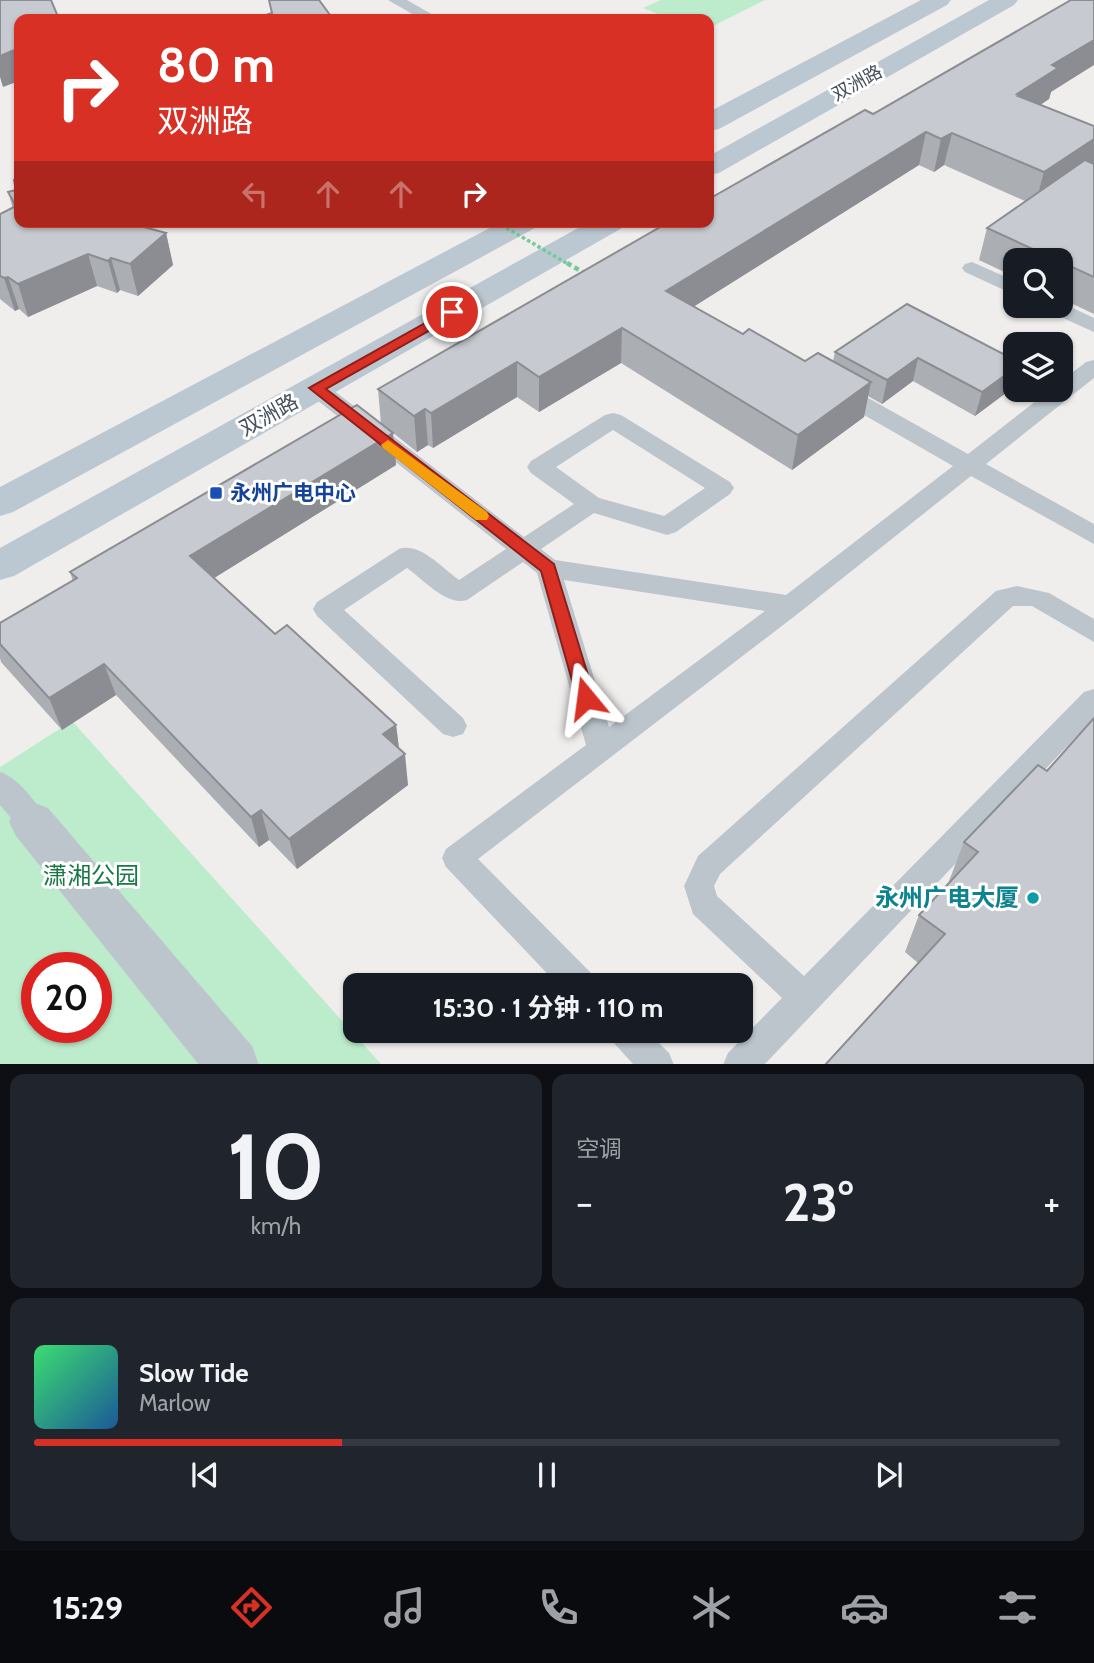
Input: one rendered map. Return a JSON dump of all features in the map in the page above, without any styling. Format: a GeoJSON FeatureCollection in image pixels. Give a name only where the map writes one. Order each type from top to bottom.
{"type":"FeatureCollection","features":[{"type":"Feature","properties":{"kind":"main road","name":"双洲路"},"geometry":{"type":"LineString","coordinates":[[714,120],[939,0]]}},
{"type":"Feature","properties":{"kind":"main road","name":"双洲路"},"geometry":{"type":"LineString","coordinates":[[714,164],[1006,0]]}},
{"type":"Feature","properties":{"kind":"main road"},"geometry":{"type":"LineString","coordinates":[[0,503],[513,228]]}},
{"type":"Feature","properties":{"kind":"main road","name":"双洲路"},"geometry":{"type":"LineString","coordinates":[[0,566],[600,228]]}},
{"type":"Feature","properties":{"kind":"street"},"geometry":{"type":"LineString","coordinates":[[32,822],[232,1064]]}},
{"type":"Feature","properties":{"kind":"lane"},"geometry":{"type":"LineString","coordinates":[[396,0],[423,14]]}},
{"type":"Feature","properties":{"kind":"lane"},"geometry":{"type":"LineString","coordinates":[[972,268],[1003,283]]}},
{"type":"Feature","properties":{"kind":"lane"},"geometry":{"type":"LineString","coordinates":[[1073,316],[1094,326]]}},
{"type":"Feature","properties":{"kind":"lane"},"geometry":{"type":"LineString","coordinates":[[568,973],[457,858],[791,605],[1094,367]]}},
{"type":"Feature","properties":{"kind":"lane"},"geometry":{"type":"LineString","coordinates":[[815,378],[1094,535]]}},
{"type":"Feature","properties":{"kind":"lane"},"geometry":{"type":"LineString","coordinates":[[316,388],[548,568],[791,605]]}},
{"type":"Feature","properties":{"kind":"lane"},"geometry":{"type":"LineString","coordinates":[[613,420],[722,488],[667,526],[591,504],[539,467],[613,420]]}},
{"type":"Feature","properties":{"kind":"lane"},"geometry":{"type":"LineString","coordinates":[[453,726],[326,609],[408,555],[458,593],[591,504]]}},
{"type":"Feature","properties":{"kind":"lane"},"geometry":{"type":"LineString","coordinates":[[548,568],[601,749]]}},
{"type":"Feature","properties":{"kind":"lane"},"geometry":{"type":"LineString","coordinates":[[805,998],[704,904],[699,886],[709,864],[1005,598],[1017,594],[1034,596],[1094,632]]}},
{"type":"Feature","properties":{"kind":"lane"},"geometry":{"type":"LineString","coordinates":[[741,1064],[1094,700]]}},
{"type":"Feature","properties":{"kind":"lane"},"geometry":{"type":"LineString","coordinates":[[0,784],[32,822]]}},
{"type":"Feature","properties":{"kind":"lane"},"geometry":{"type":"LineString","coordinates":[[636,1043],[656,1064]]}},
{"type":"Feature","properties":{"kind":"path"},"geometry":{"type":"LineString","coordinates":[[506,228],[591,277]]}},
{"type":"Feature","properties":{"kind":"green space"},"geometry":{"type":"Polygon","coordinates":[[[661,0],[765,0],[714,26],[714,14],[658,14],[643,8],[661,0]]]}},
{"type":"Feature","properties":{"kind":"green space","name":"潇湘公园"},"geometry":{"type":"Polygon","coordinates":[[[72,721],[343,1022],[343,1043],[362,1043],[381,1064],[0,1064],[0,767],[72,721]]]}},
{"type":"Feature","properties":{"kind":"building"},"geometry":{"type":"Polygon","coordinates":[[[0,0],[51,0],[57,14],[14,14],[14,50],[0,56],[0,0]]]}},
{"type":"Feature","properties":{"kind":"building"},"geometry":{"type":"Polygon","coordinates":[[[269,0],[319,0],[329,14],[269,14],[272,13],[269,0]]]}},
{"type":"Feature","properties":{"kind":"building"},"geometry":{"type":"Polygon","coordinates":[[[1071,0],[1094,0],[1094,40],[1052,65],[1058,68],[1017,94],[1094,126],[1094,139],[1044,172],[952,133],[941,139],[926,132],[666,291],[743,334],[749,329],[805,361],[818,353],[871,382],[798,435],[622,328],[539,377],[517,362],[431,413],[425,409],[414,416],[378,389],[659,228],[714,228],[714,196],[865,110],[873,114],[1071,0]]]}},
{"type":"Feature","properties":{"kind":"building"},"geometry":{"type":"Polygon","coordinates":[[[1085,160],[1094,164],[1094,277],[1073,267],[1073,248],[1031,248],[987,228],[1085,160]]]}},
{"type":"Feature","properties":{"kind":"building"},"geometry":{"type":"Polygon","coordinates":[[[14,190],[14,202],[8,192],[14,190]]]}},
{"type":"Feature","properties":{"kind":"building"},"geometry":{"type":"Polygon","coordinates":[[[14,207],[14,228],[148,228],[166,233],[130,264],[111,258],[108,261],[88,254],[18,284],[8,277],[0,276],[0,214],[14,207]]]}},
{"type":"Feature","properties":{"kind":"building"},"geometry":{"type":"Polygon","coordinates":[[[907,304],[1003,354],[1003,377],[982,392],[918,358],[887,380],[835,352],[907,304]]]}},
{"type":"Feature","properties":{"kind":"building"},"geometry":{"type":"Polygon","coordinates":[[[357,405],[393,433],[190,556],[275,634],[287,625],[396,725],[383,734],[405,754],[289,839],[261,810],[251,817],[104,664],[49,698],[0,644],[0,623],[77,578],[70,572],[357,405]]]}},
{"type":"Feature","properties":{"kind":"building","name":"永州广电大厦"},"geometry":{"type":"Polygon","coordinates":[[[1094,718],[1094,1064],[826,1064],[945,934],[919,915],[978,852],[964,842],[1038,765],[1047,771],[1094,718]]]}},
{"type":"Feature","properties":{"kind":"slow traffic"},"geometry":{"type":"LineString","coordinates":[[388,445],[481,516]]}},
{"type":"Feature","properties":{"kind":"place","name":"永州广电中心"},"geometry":{"type":"Point","coordinates":[216,493]}},
{"type":"Feature","properties":{"kind":"place","name":"永州广电大厦"},"geometry":{"type":"Point","coordinates":[1033,898]}},
{"type":"Feature","properties":{"kind":"route"},"geometry":{"type":"LineString","coordinates":[[452,312],[316,388],[548,568],[586,698]]}}]}
